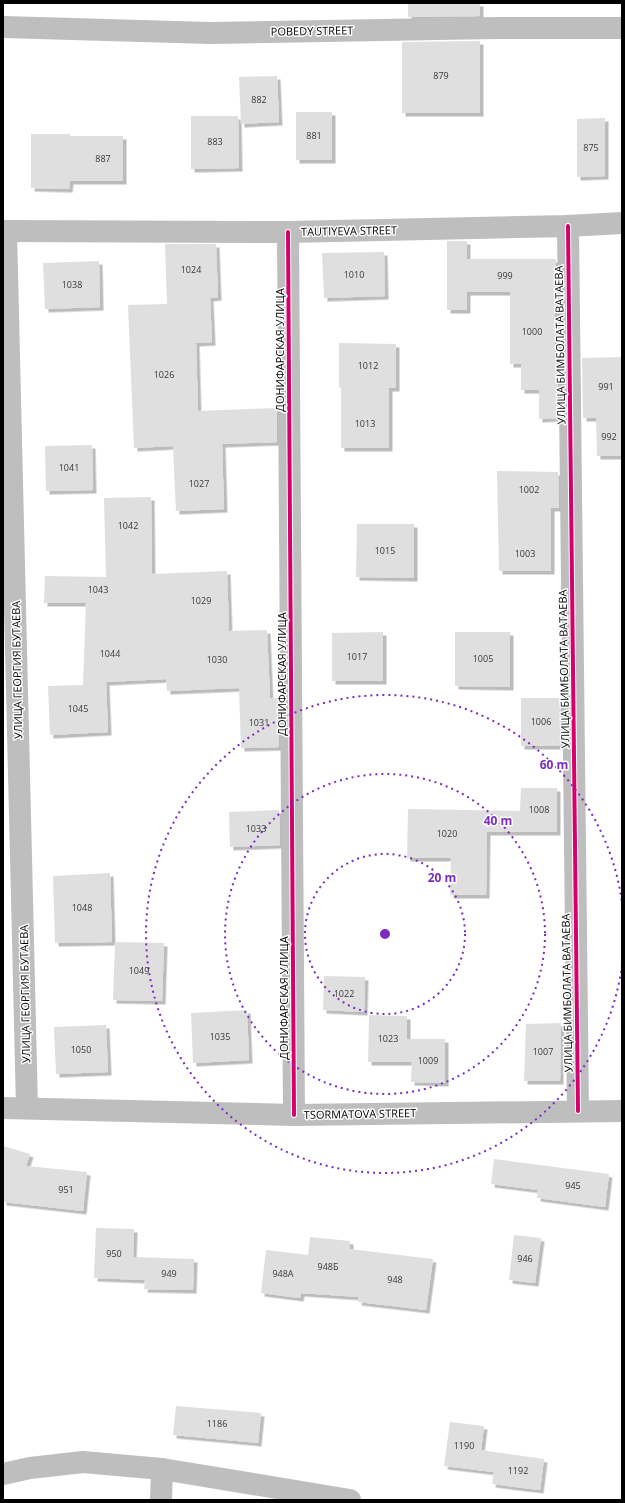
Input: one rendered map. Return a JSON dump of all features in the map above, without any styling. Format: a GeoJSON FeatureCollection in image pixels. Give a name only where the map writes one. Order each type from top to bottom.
{"type":"FeatureCollection","features":[{"type":"Feature","properties":{"kind":"street","name":"POBEDY STREET"},"geometry":{"type":"LineString","coordinates":[[3,27],[210,33],[496,28],[622,28]]}},
{"type":"Feature","properties":{"kind":"street","name":"TAUTIYEVA STREET"},"geometry":{"type":"LineString","coordinates":[[5,231],[288,232],[568,226],[622,223]]}},
{"type":"Feature","properties":{"kind":"street","name":"УЛИЦА БИМБОЛАТА ВАТАЕВА"},"geometry":{"type":"LineString","coordinates":[[568,226],[578,1111]]}},
{"type":"Feature","properties":{"kind":"street","name":"УЛИЦА ГЕОРГИЯ БУТАЕВА"},"geometry":{"type":"LineString","coordinates":[[5,231],[27,1108]]}},
{"type":"Feature","properties":{"kind":"street","name":"ДОНИФАРСКАЯ УЛИЦА"},"geometry":{"type":"LineString","coordinates":[[288,232],[294,1115]]}},
{"type":"Feature","properties":{"kind":"street","name":"TSORMATOVA STREET"},"geometry":{"type":"LineString","coordinates":[[3,1108],[294,1115],[622,1111]]}},
{"type":"Feature","properties":{"kind":"street"},"geometry":{"type":"LineString","coordinates":[[3,1474],[30,1468],[83,1462],[162,1468],[350,1500]]}},
{"type":"Feature","properties":{"kind":"street"},"geometry":{"type":"LineString","coordinates":[[161,1500],[162,1468]]}},
{"type":"Feature","properties":{"kind":"building"},"geometry":{"type":"Polygon","coordinates":[[[408,3],[480,3],[480,16],[408,17],[408,3]]]}},
{"type":"Feature","properties":{"kind":"building"},"geometry":{"type":"Polygon","coordinates":[[[480,41],[480,113],[402,113],[402,42],[480,41]]]}},
{"type":"Feature","properties":{"kind":"building"},"geometry":{"type":"Polygon","coordinates":[[[277,76],[279,122],[241,124],[239,77],[277,76]]]}},
{"type":"Feature","properties":{"kind":"building"},"geometry":{"type":"Polygon","coordinates":[[[296,112],[332,112],[332,160],[296,160],[296,112]]]}},
{"type":"Feature","properties":{"kind":"building"},"geometry":{"type":"Polygon","coordinates":[[[191,116],[238,116],[239,168],[191,169],[191,116]]]}},
{"type":"Feature","properties":{"kind":"building"},"geometry":{"type":"Polygon","coordinates":[[[605,118],[605,176],[577,177],[577,119],[605,118]]]}},
{"type":"Feature","properties":{"kind":"building"},"geometry":{"type":"Polygon","coordinates":[[[31,134],[123,136],[123,181],[70,181],[69,189],[31,188],[31,134]]]}},
{"type":"Feature","properties":{"kind":"building"},"geometry":{"type":"Polygon","coordinates":[[[447,241],[467,241],[467,259],[556,259],[554,358],[557,358],[558,418],[539,419],[539,390],[521,390],[521,364],[510,364],[510,292],[467,292],[467,310],[447,310],[447,241]]]}},
{"type":"Feature","properties":{"kind":"building"},"geometry":{"type":"Polygon","coordinates":[[[165,244],[216,244],[218,297],[210,298],[212,342],[196,343],[198,411],[277,408],[277,442],[222,444],[224,509],[176,511],[173,446],[134,448],[128,305],[167,304],[165,244]]]}},
{"type":"Feature","properties":{"kind":"building"},"geometry":{"type":"Polygon","coordinates":[[[384,252],[385,296],[324,298],[322,253],[384,252]]]}},
{"type":"Feature","properties":{"kind":"building"},"geometry":{"type":"Polygon","coordinates":[[[99,261],[100,307],[45,309],[43,263],[99,261]]]}},
{"type":"Feature","properties":{"kind":"building"},"geometry":{"type":"Polygon","coordinates":[[[339,343],[396,344],[396,388],[389,388],[389,448],[341,448],[339,343]]]}},
{"type":"Feature","properties":{"kind":"building"},"geometry":{"type":"Polygon","coordinates":[[[622,357],[622,456],[597,456],[596,418],[583,418],[582,358],[622,357]]]}},
{"type":"Feature","properties":{"kind":"building"},"geometry":{"type":"Polygon","coordinates":[[[92,445],[93,490],[46,491],[45,446],[92,445]]]}},
{"type":"Feature","properties":{"kind":"building"},"geometry":{"type":"Polygon","coordinates":[[[497,471],[558,472],[559,508],[551,508],[551,571],[499,571],[497,471]]]}},
{"type":"Feature","properties":{"kind":"building"},"geometry":{"type":"Polygon","coordinates":[[[151,497],[152,574],[227,571],[229,631],[267,630],[270,698],[277,698],[279,747],[241,748],[239,688],[167,691],[166,679],[106,682],[108,732],[50,735],[48,686],[83,685],[86,603],[44,603],[45,576],[106,577],[104,498],[151,497]]]}},
{"type":"Feature","properties":{"kind":"building"},"geometry":{"type":"Polygon","coordinates":[[[357,524],[414,524],[414,578],[356,577],[357,524]]]}},
{"type":"Feature","properties":{"kind":"building"},"geometry":{"type":"Polygon","coordinates":[[[383,632],[383,681],[332,681],[332,633],[383,632]]]}},
{"type":"Feature","properties":{"kind":"building"},"geometry":{"type":"Polygon","coordinates":[[[455,632],[510,632],[510,687],[455,686],[455,632]]]}},
{"type":"Feature","properties":{"kind":"building"},"geometry":{"type":"Polygon","coordinates":[[[521,698],[561,698],[561,746],[521,746],[521,698]]]}},
{"type":"Feature","properties":{"kind":"building"},"geometry":{"type":"Polygon","coordinates":[[[521,788],[557,788],[557,832],[487,832],[486,895],[450,895],[451,858],[407,858],[408,809],[520,811],[521,788]]]}},
{"type":"Feature","properties":{"kind":"building"},"geometry":{"type":"Polygon","coordinates":[[[279,810],[280,845],[230,847],[229,812],[279,810]]]}},
{"type":"Feature","properties":{"kind":"building"},"geometry":{"type":"Polygon","coordinates":[[[110,873],[112,942],[55,943],[53,876],[110,873]]]}},
{"type":"Feature","properties":{"kind":"building"},"geometry":{"type":"Polygon","coordinates":[[[115,942],[164,943],[162,1001],[113,1000],[115,942]]]}},
{"type":"Feature","properties":{"kind":"building"},"geometry":{"type":"Polygon","coordinates":[[[324,976],[365,977],[364,1012],[323,1010],[324,976]]]}},
{"type":"Feature","properties":{"kind":"building"},"geometry":{"type":"Polygon","coordinates":[[[247,1010],[249,1060],[193,1063],[191,1013],[247,1010]]]}},
{"type":"Feature","properties":{"kind":"building"},"geometry":{"type":"Polygon","coordinates":[[[369,1015],[407,1016],[407,1039],[445,1039],[445,1083],[411,1082],[412,1062],[368,1062],[369,1015]]]}},
{"type":"Feature","properties":{"kind":"building"},"geometry":{"type":"Polygon","coordinates":[[[561,1023],[560,1081],[524,1081],[526,1024],[561,1023]]]}},
{"type":"Feature","properties":{"kind":"building"},"geometry":{"type":"Polygon","coordinates":[[[106,1025],[108,1072],[56,1074],[54,1027],[106,1025]]]}},
{"type":"Feature","properties":{"kind":"building"},"geometry":{"type":"Polygon","coordinates":[[[3,1146],[30,1154],[26,1166],[87,1172],[83,1211],[3,1202],[3,1146]]]}},
{"type":"Feature","properties":{"kind":"building"},"geometry":{"type":"Polygon","coordinates":[[[494,1159],[609,1174],[605,1207],[537,1198],[538,1190],[491,1184],[494,1159]]]}},
{"type":"Feature","properties":{"kind":"building"},"geometry":{"type":"Polygon","coordinates":[[[96,1228],[134,1229],[133,1257],[194,1259],[193,1290],[144,1289],[145,1280],[94,1278],[96,1228]]]}},
{"type":"Feature","properties":{"kind":"building"},"geometry":{"type":"Polygon","coordinates":[[[514,1235],[541,1238],[535,1283],[509,1280],[514,1235]]]}},
{"type":"Feature","properties":{"kind":"building"},"geometry":{"type":"Polygon","coordinates":[[[310,1237],[350,1241],[350,1249],[433,1259],[426,1310],[358,1302],[359,1297],[301,1293],[300,1298],[261,1293],[266,1250],[308,1255],[310,1237]]]}},
{"type":"Feature","properties":{"kind":"building"},"geometry":{"type":"Polygon","coordinates":[[[176,1406],[261,1413],[258,1443],[173,1435],[176,1406]]]}},
{"type":"Feature","properties":{"kind":"building"},"geometry":{"type":"Polygon","coordinates":[[[450,1422],[484,1426],[481,1450],[544,1459],[540,1490],[492,1484],[494,1472],[444,1466],[450,1422]]]}},
{"type":"Feature","properties":{"kind":"cycle path"},"geometry":{"type":"LineString","coordinates":[[568,226],[578,1111]]}},
{"type":"Feature","properties":{"kind":"cycle path"},"geometry":{"type":"LineString","coordinates":[[288,232],[294,1115]]}}]}
